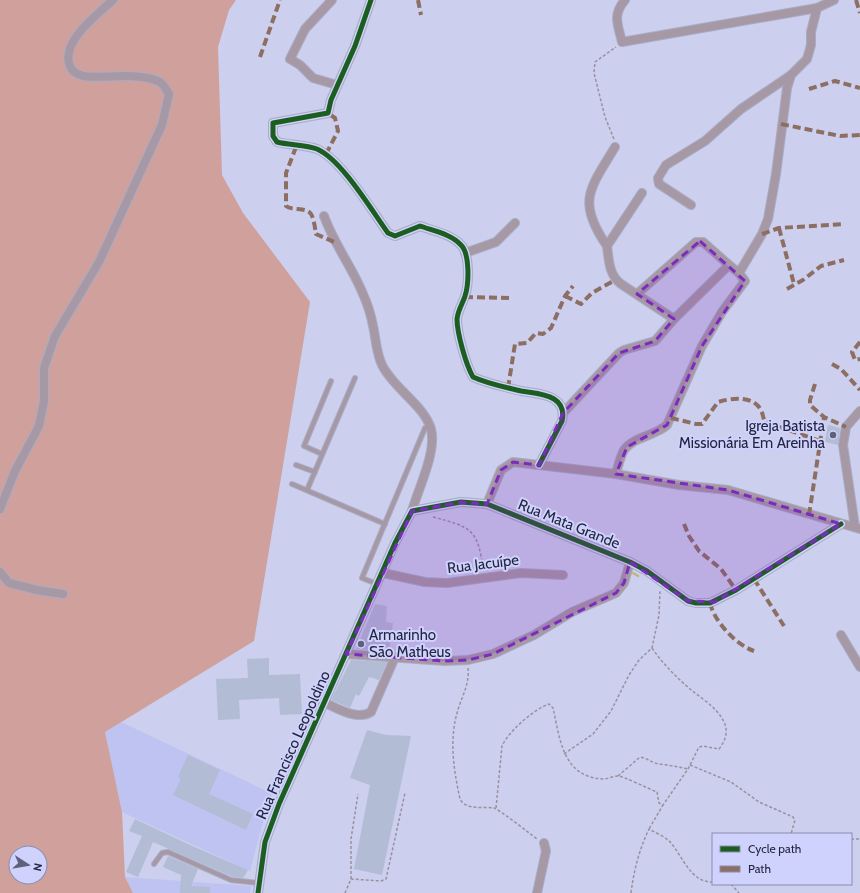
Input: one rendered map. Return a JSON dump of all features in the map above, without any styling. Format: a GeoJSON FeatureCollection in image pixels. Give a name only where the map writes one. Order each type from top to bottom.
{"type":"FeatureCollection","features":[{"type":"Feature","properties":{"kind":"street"},"geometry":{"type":"LineString","coordinates":[[0,509],[15,471],[39,426],[44,401],[44,368],[55,336],[99,262],[166,112],[169,94],[162,83],[146,77],[123,75],[80,75],[71,68],[69,61],[71,46],[83,28],[113,0]]}},
{"type":"Feature","properties":{"kind":"street"},"geometry":{"type":"LineString","coordinates":[[332,0],[305,29],[290,59],[300,65],[313,78],[337,85]]}},
{"type":"Feature","properties":{"kind":"street"},"geometry":{"type":"LineString","coordinates":[[371,0],[355,46],[337,85],[328,113],[273,123],[273,136],[277,142],[315,149],[326,154],[358,188],[388,233],[395,236],[420,226],[452,238],[462,246],[465,253],[468,270],[467,288],[457,319],[467,367],[473,377],[497,385],[543,394],[555,400],[563,413]]}},
{"type":"Feature","properties":{"kind":"street"},"geometry":{"type":"LineString","coordinates":[[625,0],[618,8],[617,14],[622,42],[813,8],[834,0]]}},
{"type":"Feature","properties":{"kind":"street"},"geometry":{"type":"LineString","coordinates":[[691,205],[659,184],[658,178],[666,165],[705,141],[741,109],[791,75],[807,59],[811,45],[813,8],[809,0]]}},
{"type":"Feature","properties":{"kind":"street"},"geometry":{"type":"LineString","coordinates":[[739,273],[762,234],[770,212],[776,174],[781,124],[791,75]]}},
{"type":"Feature","properties":{"kind":"street"},"geometry":{"type":"LineString","coordinates":[[615,147],[595,180],[590,195],[589,209],[592,223],[607,246],[610,271],[615,280],[674,319]]}},
{"type":"Feature","properties":{"kind":"street"},"geometry":{"type":"LineString","coordinates":[[607,246],[642,193]]}},
{"type":"Feature","properties":{"kind":"street"},"geometry":{"type":"LineString","coordinates":[[324,216],[334,242],[363,294],[373,325],[377,351],[382,364],[396,386],[420,409],[427,419],[431,430],[432,441],[430,456],[412,511],[346,654],[445,661],[468,660],[493,654],[513,646],[550,627],[572,612],[616,593],[624,583],[630,562]]}},
{"type":"Feature","properties":{"kind":"street"},"geometry":{"type":"LineString","coordinates":[[465,253],[496,242],[515,223]]}},
{"type":"Feature","properties":{"kind":"street"},"geometry":{"type":"LineString","coordinates":[[616,474],[627,447],[658,432],[667,425],[685,381],[702,346],[722,312],[745,281],[739,273],[703,242],[696,242],[637,294]]}},
{"type":"Feature","properties":{"kind":"street"},"geometry":{"type":"LineString","coordinates":[[539,465],[563,413],[619,353],[624,350],[655,341],[674,319],[700,296],[729,265]]}},
{"type":"Feature","properties":{"kind":"street"},"geometry":{"type":"LineString","coordinates":[[487,504],[501,470],[513,462],[616,474],[679,485],[728,490],[858,528],[844,445],[846,427],[860,412]]}},
{"type":"Feature","properties":{"kind":"street","name":"Rua Mata Grande"},"geometry":{"type":"LineString","coordinates":[[412,511],[460,502],[487,504],[630,562],[646,571],[688,601],[705,604],[715,602],[841,524]]}},
{"type":"Feature","properties":{"kind":"street"},"geometry":{"type":"LineString","coordinates":[[0,572],[9,583],[37,590],[63,594]]}},
{"type":"Feature","properties":{"kind":"street","name":"Rua Jacuípe"},"geometry":{"type":"LineString","coordinates":[[383,573],[425,582],[447,584],[521,573],[563,575]]}},
{"type":"Feature","properties":{"kind":"street"},"geometry":{"type":"LineString","coordinates":[[841,635],[860,668]]}},
{"type":"Feature","properties":{"kind":"street","name":"Rua Francisco Leopoldino"},"geometry":{"type":"LineString","coordinates":[[258,893],[265,842],[271,823],[323,702],[346,654]]}},
{"type":"Feature","properties":{"kind":"street"},"geometry":{"type":"LineString","coordinates":[[323,702],[356,716],[366,715],[371,712],[395,657]]}},
{"type":"Feature","properties":{"kind":"street"},"geometry":{"type":"LineString","coordinates":[[537,893],[546,851],[544,843]]}},
{"type":"Feature","properties":{"kind":"lane"},"geometry":{"type":"LineString","coordinates":[[306,490],[355,378]]}},
{"type":"Feature","properties":{"kind":"lane"},"geometry":{"type":"LineString","coordinates":[[322,454],[304,446],[331,381]]}},
{"type":"Feature","properties":{"kind":"lane"},"geometry":{"type":"LineString","coordinates":[[378,584],[362,578],[425,428]]}},
{"type":"Feature","properties":{"kind":"lane"},"geometry":{"type":"LineString","coordinates":[[296,465],[314,472]]}},
{"type":"Feature","properties":{"kind":"lane"},"geometry":{"type":"LineString","coordinates":[[292,484],[385,524]]}},
{"type":"Feature","properties":{"kind":"lane"},"geometry":{"type":"LineString","coordinates":[[154,864],[162,853],[168,852],[231,880],[259,883]]}},
{"type":"Feature","properties":{"kind":"path"},"geometry":{"type":"LineString","coordinates":[[615,147],[614,136],[605,117],[594,73],[595,62],[622,42]]}},
{"type":"Feature","properties":{"kind":"path"},"geometry":{"type":"LineString","coordinates":[[432,516],[452,522],[476,536],[480,547],[484,579]]}},
{"type":"Feature","properties":{"kind":"path"},"geometry":{"type":"LineString","coordinates":[[564,754],[593,734],[611,712],[628,675],[639,660],[652,648],[659,615],[660,581]]}},
{"type":"Feature","properties":{"kind":"path"},"geometry":{"type":"LineString","coordinates":[[632,893],[634,871],[641,847],[663,805],[688,770],[699,747],[719,748],[725,741],[726,729],[724,721],[715,710],[665,666],[652,648]]}},
{"type":"Feature","properties":{"kind":"path"},"geometry":{"type":"LineString","coordinates":[[468,660],[468,680],[454,724],[452,756],[456,782],[462,803],[467,806],[496,808],[522,829],[544,843]]}},
{"type":"Feature","properties":{"kind":"path"},"geometry":{"type":"LineString","coordinates":[[496,808],[502,746],[505,738],[525,720],[544,706],[550,704],[553,708],[564,754],[570,764],[578,771],[603,779],[618,776],[640,757],[646,758],[658,764],[666,764],[688,770]]}},
{"type":"Feature","properties":{"kind":"path"},"geometry":{"type":"LineString","coordinates":[[690,765],[731,782],[759,802],[793,817],[795,820],[791,833]]}},
{"type":"Feature","properties":{"kind":"path"},"geometry":{"type":"LineString","coordinates":[[618,776],[658,792],[658,803],[663,805]]}},
{"type":"Feature","properties":{"kind":"path"},"geometry":{"type":"LineString","coordinates":[[351,879],[381,882],[386,879],[405,793]]}},
{"type":"Feature","properties":{"kind":"path"},"geometry":{"type":"LineString","coordinates":[[345,893],[351,879],[351,838],[358,794]]}},
{"type":"Feature","properties":{"kind":"path"},"geometry":{"type":"LineString","coordinates":[[650,829],[670,842],[692,873],[699,879],[706,883],[712,882]]}},
{"type":"Feature","properties":{"kind":"path"},"geometry":{"type":"LineString","coordinates":[[732,885],[739,893]]}},
{"type":"Feature","properties":{"kind":"highlighted area"},"geometry":{"type":"Polygon","coordinates":[[[700,241],[745,281],[702,346],[667,425],[627,447],[616,474],[728,490],[841,524],[715,602],[688,601],[630,562],[624,583],[616,593],[493,654],[468,660],[445,661],[346,654],[412,511],[461,502],[487,504],[501,470],[513,462],[539,465],[563,413],[619,353],[655,341],[674,319],[637,294],[700,241]]]}},
{"type":"Feature","properties":{"kind":"shaded area"},"geometry":{"type":"Polygon","coordinates":[[[0,0],[236,0],[229,10],[218,47],[222,175],[243,213],[310,302],[254,641],[105,732],[122,812],[125,877],[133,893],[0,893],[0,0]]]}},
{"type":"Feature","properties":{"kind":"shaded area"},"geometry":{"type":"Polygon","coordinates":[[[121,722],[273,794],[264,818],[250,871],[122,812],[105,732],[121,722]]]}},
{"type":"Feature","properties":{"kind":"shaded area"},"geometry":{"type":"Polygon","coordinates":[[[125,877],[251,886],[250,893],[133,893],[125,877]]]}},
{"type":"Feature","properties":{"kind":"building","name":"Igreja Batista Missionária Em Areinha"},"geometry":{"type":"Polygon","coordinates":[[[828,425],[840,428],[838,445],[825,442],[828,425]]]}},
{"type":"Feature","properties":{"kind":"building"},"geometry":{"type":"Polygon","coordinates":[[[375,604],[387,606],[386,622],[393,623],[389,652],[356,649],[375,604]]]}},
{"type":"Feature","properties":{"kind":"building"},"geometry":{"type":"Polygon","coordinates":[[[269,658],[269,675],[300,674],[302,714],[280,715],[279,698],[239,700],[240,719],[218,720],[216,679],[248,678],[247,659],[269,658]]]}},
{"type":"Feature","properties":{"kind":"building"},"geometry":{"type":"Polygon","coordinates":[[[351,660],[387,662],[379,680],[369,677],[359,696],[356,694],[350,708],[331,700],[351,660]]]}},
{"type":"Feature","properties":{"kind":"building"},"geometry":{"type":"Polygon","coordinates":[[[367,730],[386,735],[411,736],[382,875],[354,869],[370,785],[350,778],[367,730]]]}},
{"type":"Feature","properties":{"kind":"building"},"geometry":{"type":"Polygon","coordinates":[[[188,755],[220,770],[209,794],[253,814],[246,830],[173,795],[181,779],[178,777],[188,755]]]}},
{"type":"Feature","properties":{"kind":"building"},"geometry":{"type":"Polygon","coordinates":[[[135,819],[248,870],[243,878],[233,877],[153,842],[138,877],[126,872],[142,836],[129,831],[135,819]]]}},
{"type":"Feature","properties":{"kind":"building"},"geometry":{"type":"Polygon","coordinates":[[[168,856],[198,869],[191,886],[210,887],[210,893],[180,893],[181,875],[163,867],[168,856]]]}},
{"type":"Feature","properties":{"kind":"waterway"},"geometry":{"type":"LineString","coordinates":[[633,573],[638,576]]}},
{"type":"Feature","properties":{"kind":"marked path"},"geometry":{"type":"LineString","coordinates":[[260,57],[280,0]]}},
{"type":"Feature","properties":{"kind":"marked path"},"geometry":{"type":"LineString","coordinates":[[418,0],[421,15]]}},
{"type":"Feature","properties":{"kind":"marked path"},"geometry":{"type":"LineString","coordinates":[[856,0],[860,13]]}},
{"type":"Feature","properties":{"kind":"marked path"},"geometry":{"type":"LineString","coordinates":[[809,89],[835,81],[860,88]]}},
{"type":"Feature","properties":{"kind":"marked path"},"geometry":{"type":"LineString","coordinates":[[326,154],[338,131],[335,118],[328,113]]}},
{"type":"Feature","properties":{"kind":"marked path"},"geometry":{"type":"LineString","coordinates":[[781,124],[840,136],[860,135]]}},
{"type":"Feature","properties":{"kind":"marked path"},"geometry":{"type":"LineString","coordinates":[[296,147],[286,173],[286,206],[309,212],[313,218],[316,234],[334,242]]}},
{"type":"Feature","properties":{"kind":"marked path"},"geometry":{"type":"LineString","coordinates":[[762,234],[779,228],[843,224]]}},
{"type":"Feature","properties":{"kind":"marked path"},"geometry":{"type":"LineString","coordinates":[[779,228],[794,284]]}},
{"type":"Feature","properties":{"kind":"marked path"},"geometry":{"type":"LineString","coordinates":[[787,289],[803,280],[821,266],[844,260]]}},
{"type":"Feature","properties":{"kind":"marked path"},"geometry":{"type":"LineString","coordinates":[[565,296],[581,304],[592,293],[615,280]]}},
{"type":"Feature","properties":{"kind":"marked path"},"geometry":{"type":"LineString","coordinates":[[508,388],[515,344],[527,343],[536,333],[543,334],[551,328],[565,296],[573,286]]}},
{"type":"Feature","properties":{"kind":"marked path"},"geometry":{"type":"LineString","coordinates":[[465,297],[510,298]]}},
{"type":"Feature","properties":{"kind":"marked path"},"geometry":{"type":"LineString","coordinates":[[860,342],[852,352],[855,360],[860,359]]}},
{"type":"Feature","properties":{"kind":"marked path"},"geometry":{"type":"LineString","coordinates":[[832,364],[841,369],[860,390]]}},
{"type":"Feature","properties":{"kind":"marked path"},"geometry":{"type":"LineString","coordinates":[[815,384],[810,405],[824,417],[846,427]]}},
{"type":"Feature","properties":{"kind":"marked path"},"geometry":{"type":"LineString","coordinates":[[671,418],[702,424],[718,402],[729,399],[741,399],[753,402],[757,405],[761,410],[765,422],[820,441]]}},
{"type":"Feature","properties":{"kind":"marked path"},"geometry":{"type":"LineString","coordinates":[[809,515],[824,417]]}},
{"type":"Feature","properties":{"kind":"marked path"},"geometry":{"type":"LineString","coordinates":[[684,524],[689,536],[699,551],[721,569],[736,590]]}},
{"type":"Feature","properties":{"kind":"marked path"},"geometry":{"type":"LineString","coordinates":[[754,579],[784,626]]}},
{"type":"Feature","properties":{"kind":"marked path"},"geometry":{"type":"LineString","coordinates":[[710,603],[716,617],[727,632],[740,644],[754,651]]}},
{"type":"Feature","properties":{"kind":"cycle path"},"geometry":{"type":"LineString","coordinates":[[371,0],[355,46],[331,100],[328,113],[273,123],[273,136],[277,142],[317,149],[327,155],[356,187],[388,233],[395,236],[420,226],[447,235],[461,245],[466,255],[468,277],[465,296],[459,310],[457,325],[465,357],[473,377],[485,382],[546,396],[557,401],[562,408],[562,421],[539,465]]}},
{"type":"Feature","properties":{"kind":"cycle path"},"geometry":{"type":"LineString","coordinates":[[258,893],[265,842],[279,804],[395,543],[412,511],[461,502],[487,504],[630,562],[647,571],[688,601],[696,603],[710,603],[736,590],[841,524]]}},
{"type":"Feature","properties":{"kind":"place","name":"Igreja Batista Missionária Em Areinha"},"geometry":{"type":"Point","coordinates":[833,435]}},
{"type":"Feature","properties":{"kind":"place","name":"Armarinho São Matheus"},"geometry":{"type":"Point","coordinates":[361,644]}}]}
